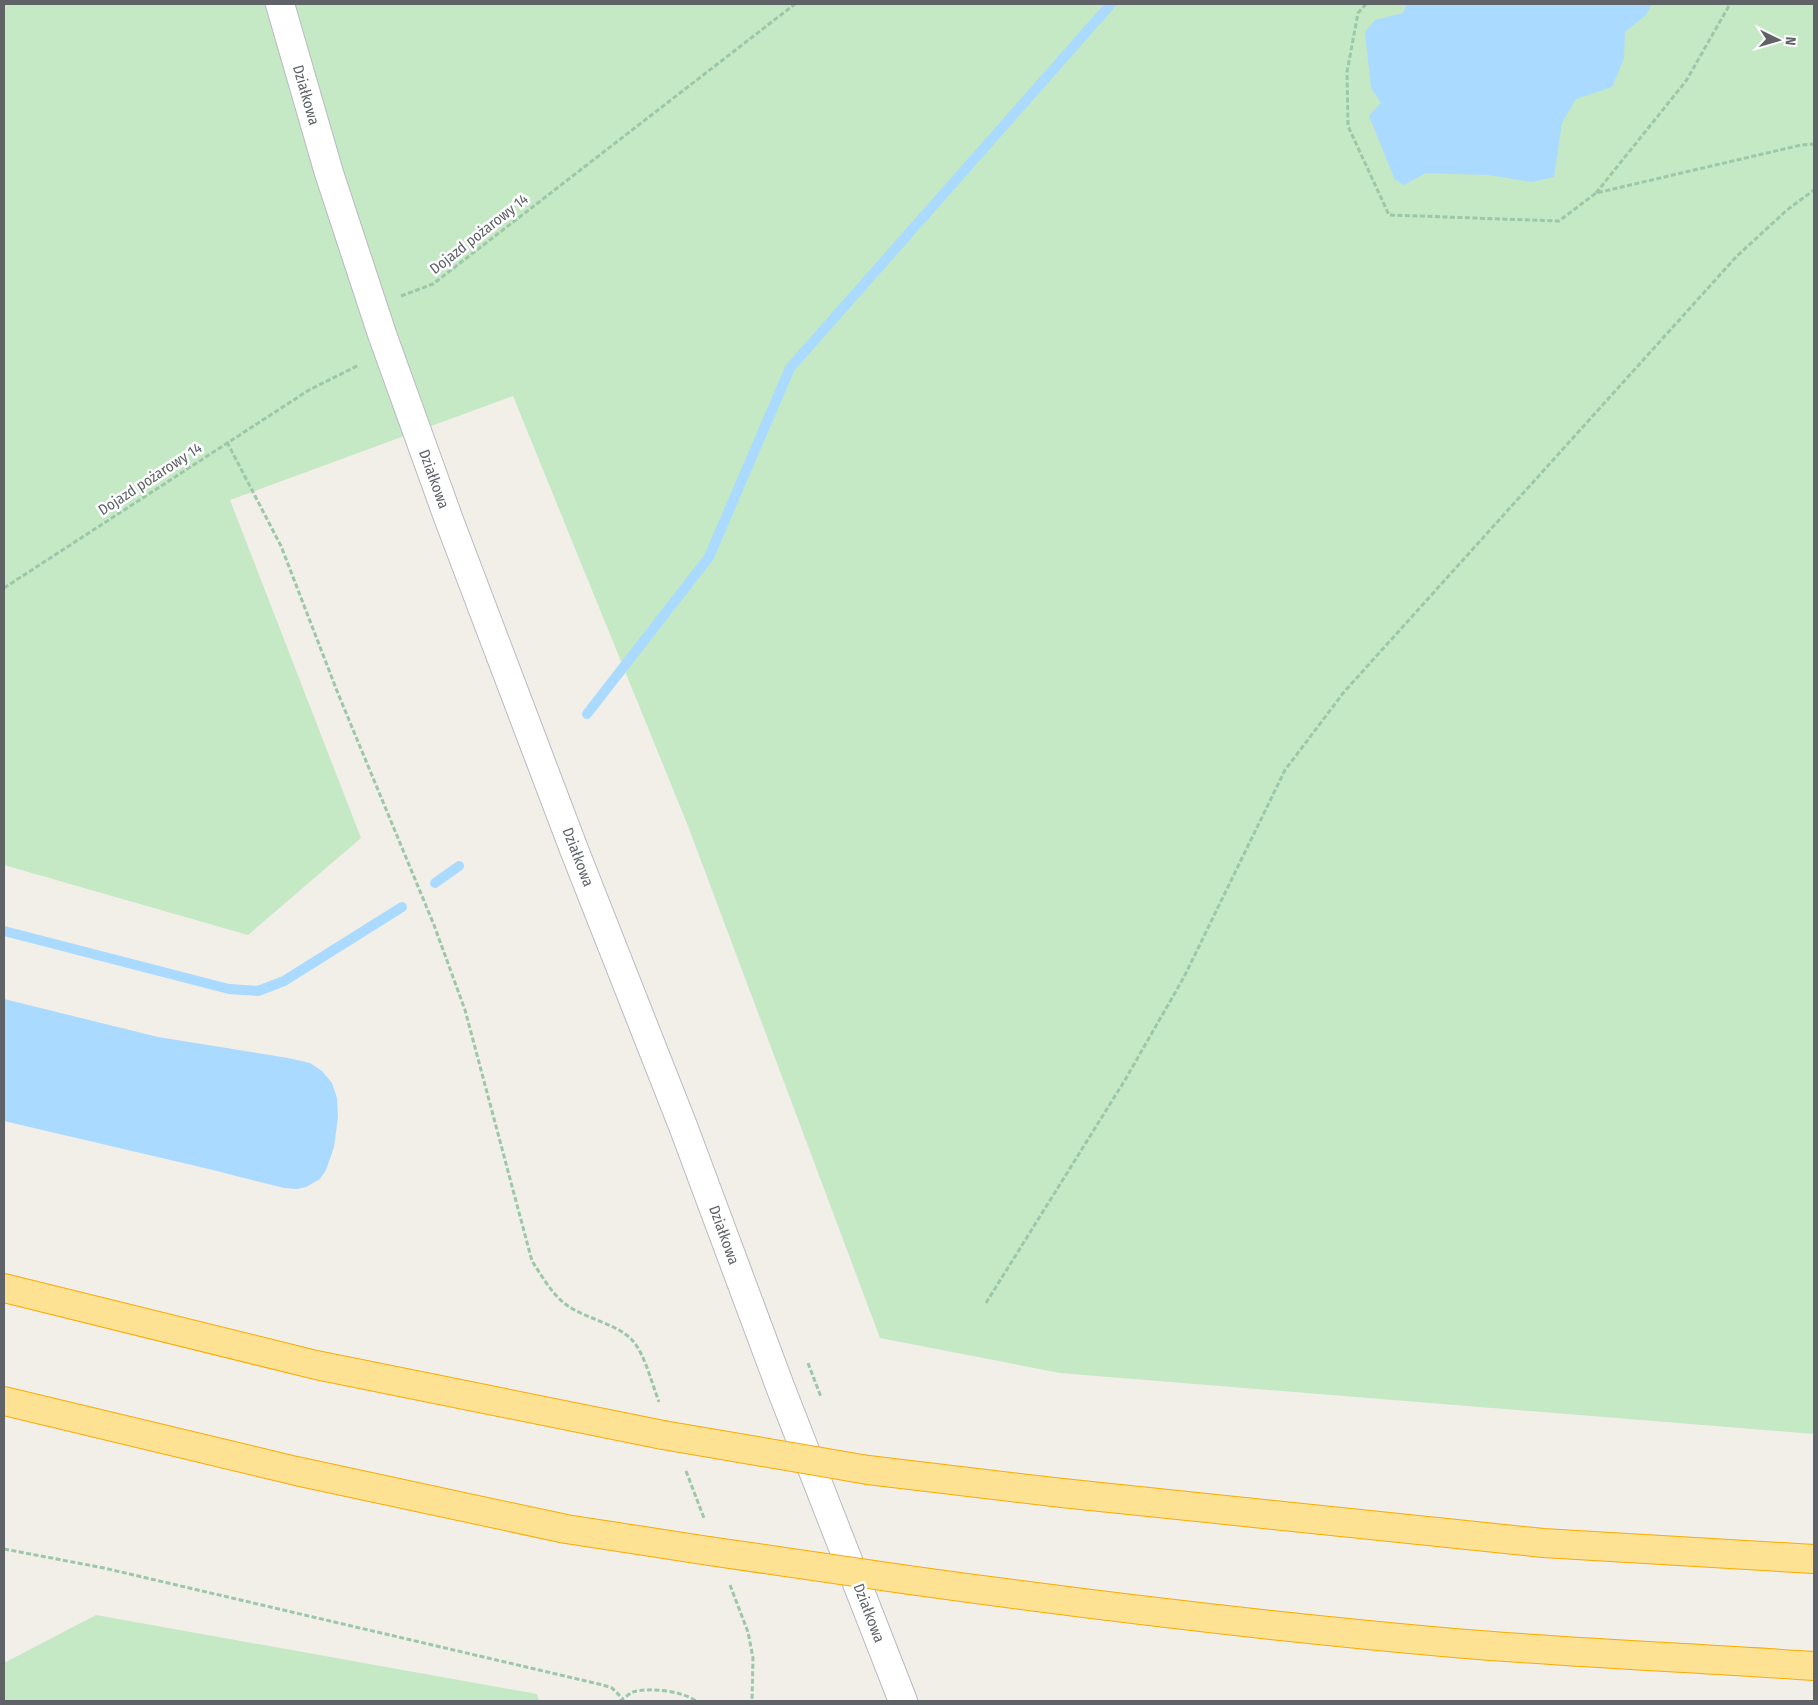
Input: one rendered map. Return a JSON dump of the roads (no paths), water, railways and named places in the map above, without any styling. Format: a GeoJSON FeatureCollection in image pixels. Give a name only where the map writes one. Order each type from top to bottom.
{"type":"FeatureCollection","features":[{"type":"Feature","properties":{"kind":"highway"},"geometry":{"type":"LineString","coordinates":[[4,1288],[316,1365],[663,1435],[868,1470],[1062,1493],[1543,1543],[1814,1559]]}},
{"type":"Feature","properties":{"kind":"highway"},"geometry":{"type":"LineString","coordinates":[[4,1401],[296,1471],[556,1527],[709,1551],[909,1580],[1202,1617],[1378,1636],[1536,1649],[1814,1666]]}},
{"type":"Feature","properties":{"kind":"street","name":"Działkowa"},"geometry":{"type":"LineString","coordinates":[[280,4],[329,173],[382,334],[449,520],[575,852],[683,1126],[781,1389],[903,1701]]}},
{"type":"Feature","properties":{"kind":"water"},"geometry":{"type":"Polygon","coordinates":[[[1407,4],[1652,4],[1646,15],[1625,32],[1624,58],[1612,87],[1576,99],[1562,123],[1554,177],[1532,182],[1488,175],[1426,173],[1404,185],[1395,180],[1369,116],[1381,103],[1371,88],[1365,32],[1375,20],[1403,13],[1407,4]]]}},
{"type":"Feature","properties":{"kind":"water"},"geometry":{"type":"Polygon","coordinates":[[[4,999],[158,1037],[310,1063],[322,1071],[332,1083],[337,1098],[338,1117],[334,1147],[326,1170],[320,1179],[306,1187],[297,1189],[284,1188],[4,1121],[4,999]]]}},
{"type":"Feature","properties":{"kind":"waterway"},"geometry":{"type":"LineString","coordinates":[[587,714],[709,557],[790,368],[1111,4]]}},
{"type":"Feature","properties":{"kind":"waterway"},"geometry":{"type":"LineString","coordinates":[[435,883],[459,866]]}},
{"type":"Feature","properties":{"kind":"waterway"},"geometry":{"type":"LineString","coordinates":[[4,931],[229,989],[258,991],[284,981],[402,907]]}}]}
